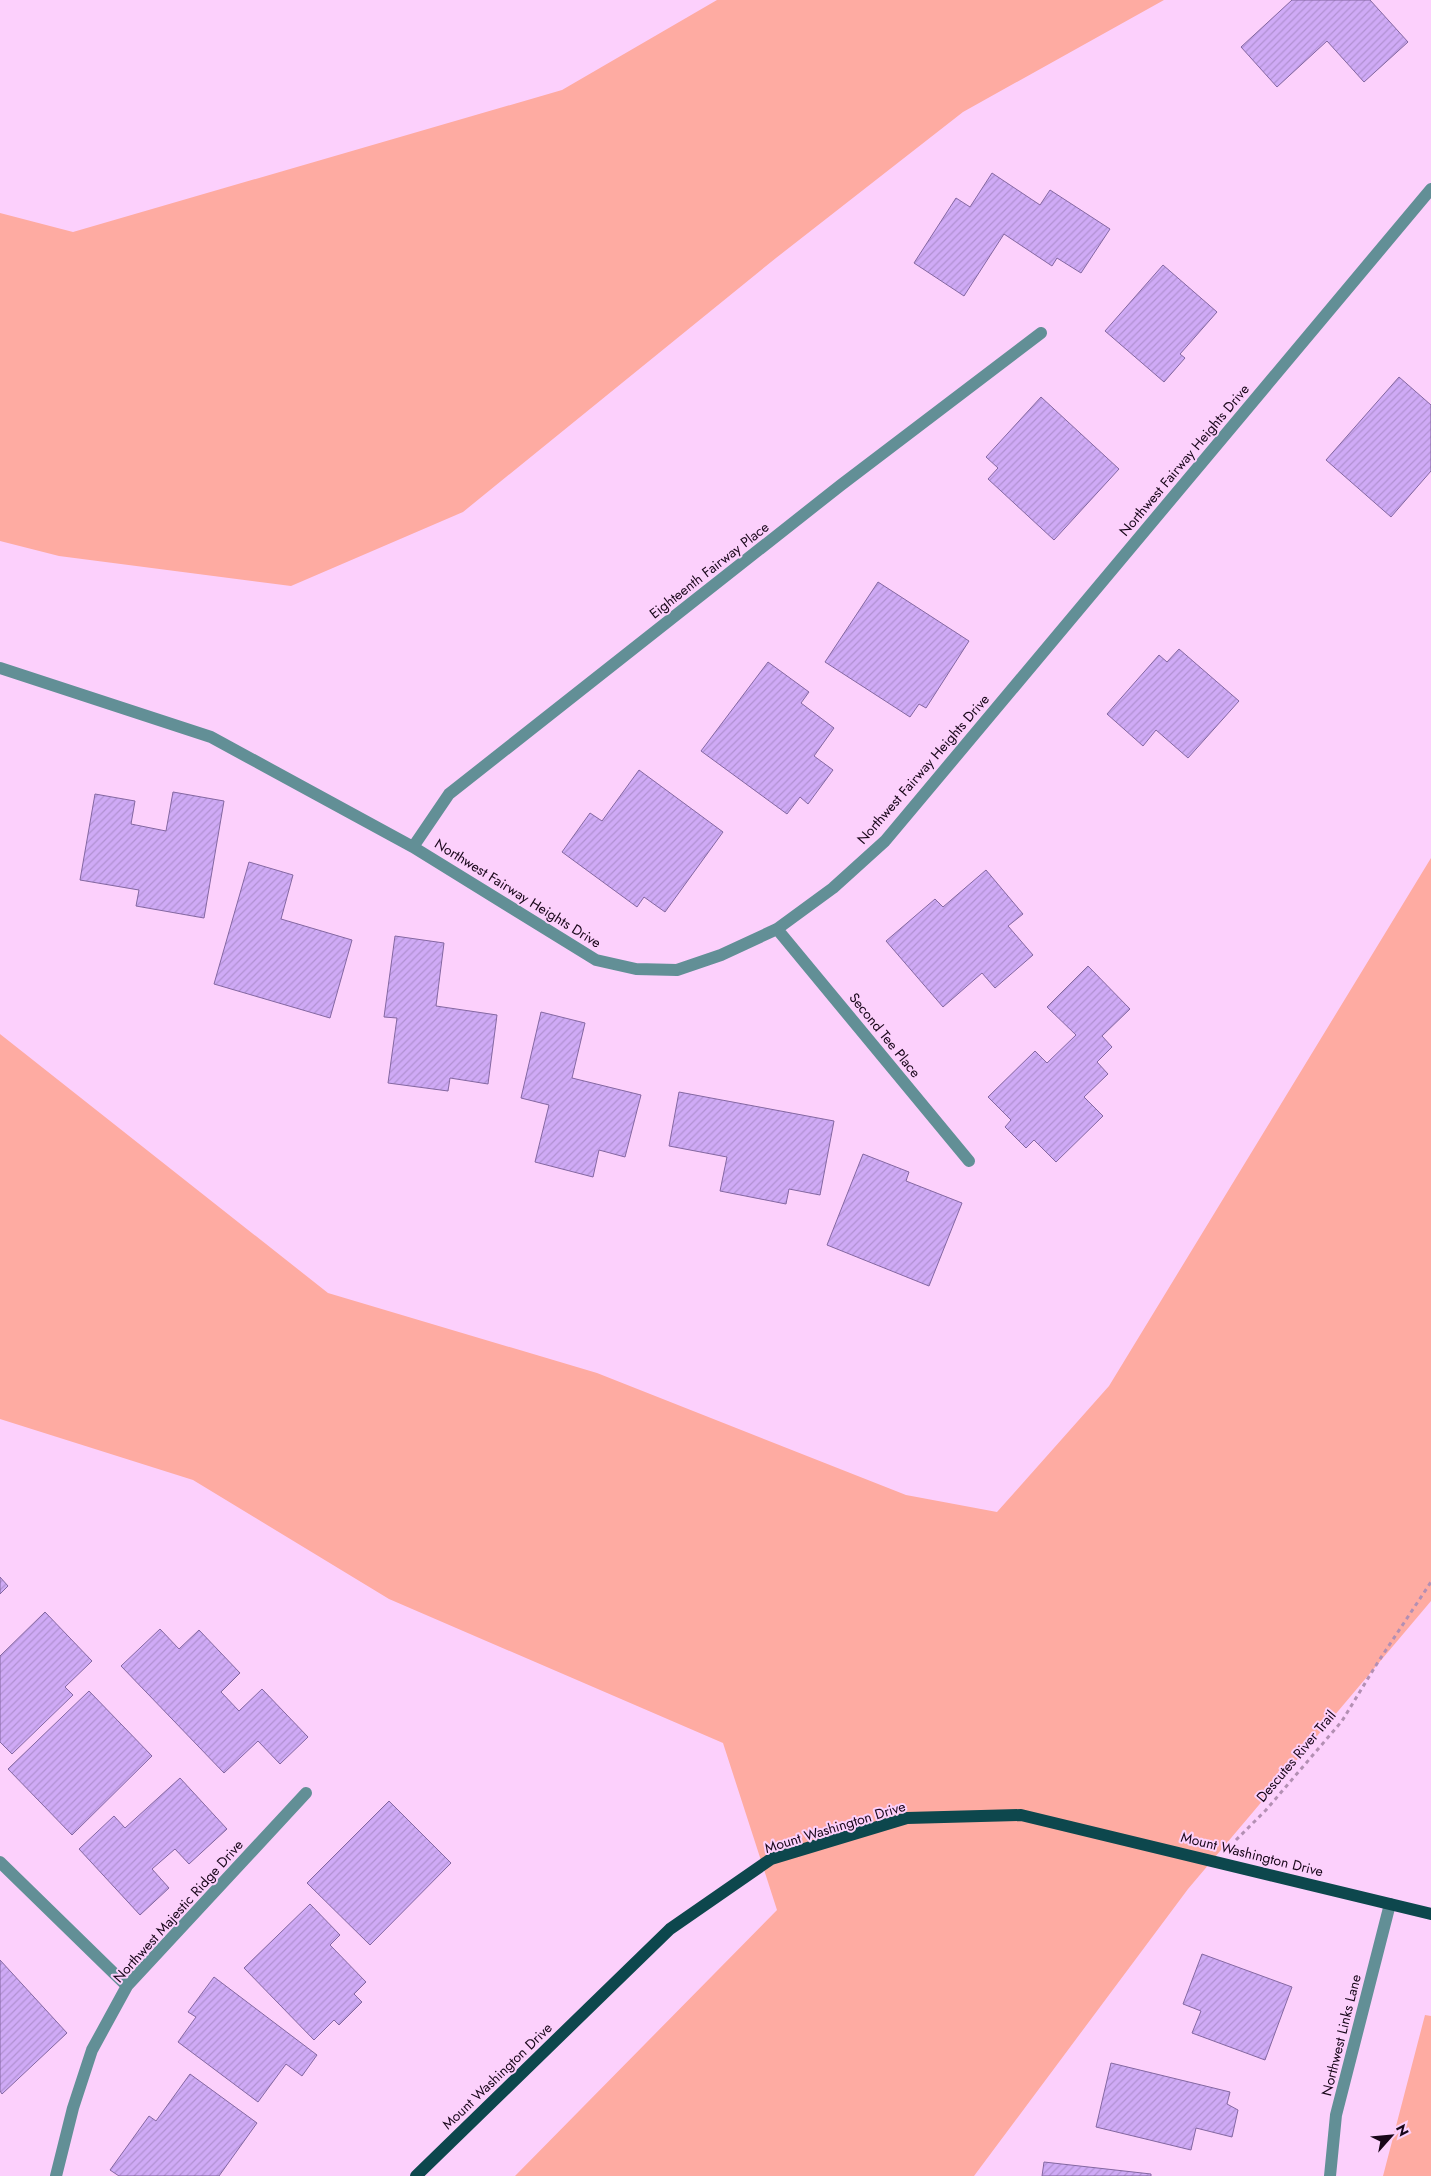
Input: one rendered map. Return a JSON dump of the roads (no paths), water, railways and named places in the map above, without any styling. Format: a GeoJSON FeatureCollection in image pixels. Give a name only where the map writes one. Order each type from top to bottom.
{"type":"FeatureCollection","features":[{"type":"Feature","properties":{"kind":"main road","name":"Mount Washington Drive"},"geometry":{"type":"LineString","coordinates":[[416,2176],[670,1929],[771,1860],[907,1818],[1021,1815],[1216,1860],[1431,1914]]}},
{"type":"Feature","properties":{"kind":"street","name":"Northwest Fairway Heights Drive"},"geometry":{"type":"LineString","coordinates":[[0,668],[211,737],[413,847],[596,960],[636,969],[677,970],[721,955],[777,929],[833,888],[884,841],[1431,189]]}},
{"type":"Feature","properties":{"kind":"street","name":"Eighteenth Fairway Place"},"geometry":{"type":"LineString","coordinates":[[413,847],[449,794],[841,485],[1041,332]]}},
{"type":"Feature","properties":{"kind":"street","name":"Second Tee Place"},"geometry":{"type":"LineString","coordinates":[[777,929],[969,1161]]}},
{"type":"Feature","properties":{"kind":"street","name":"Northwest Majestic Ridge Drive"},"geometry":{"type":"LineString","coordinates":[[56,2176],[73,2108],[92,2050],[127,1986],[306,1794]]}},
{"type":"Feature","properties":{"kind":"street"},"geometry":{"type":"LineString","coordinates":[[0,1862],[127,1986]]}},
{"type":"Feature","properties":{"kind":"street","name":"Northwest Links Lane"},"geometry":{"type":"LineString","coordinates":[[1330,2176],[1336,2115],[1390,1904]]}}]}
